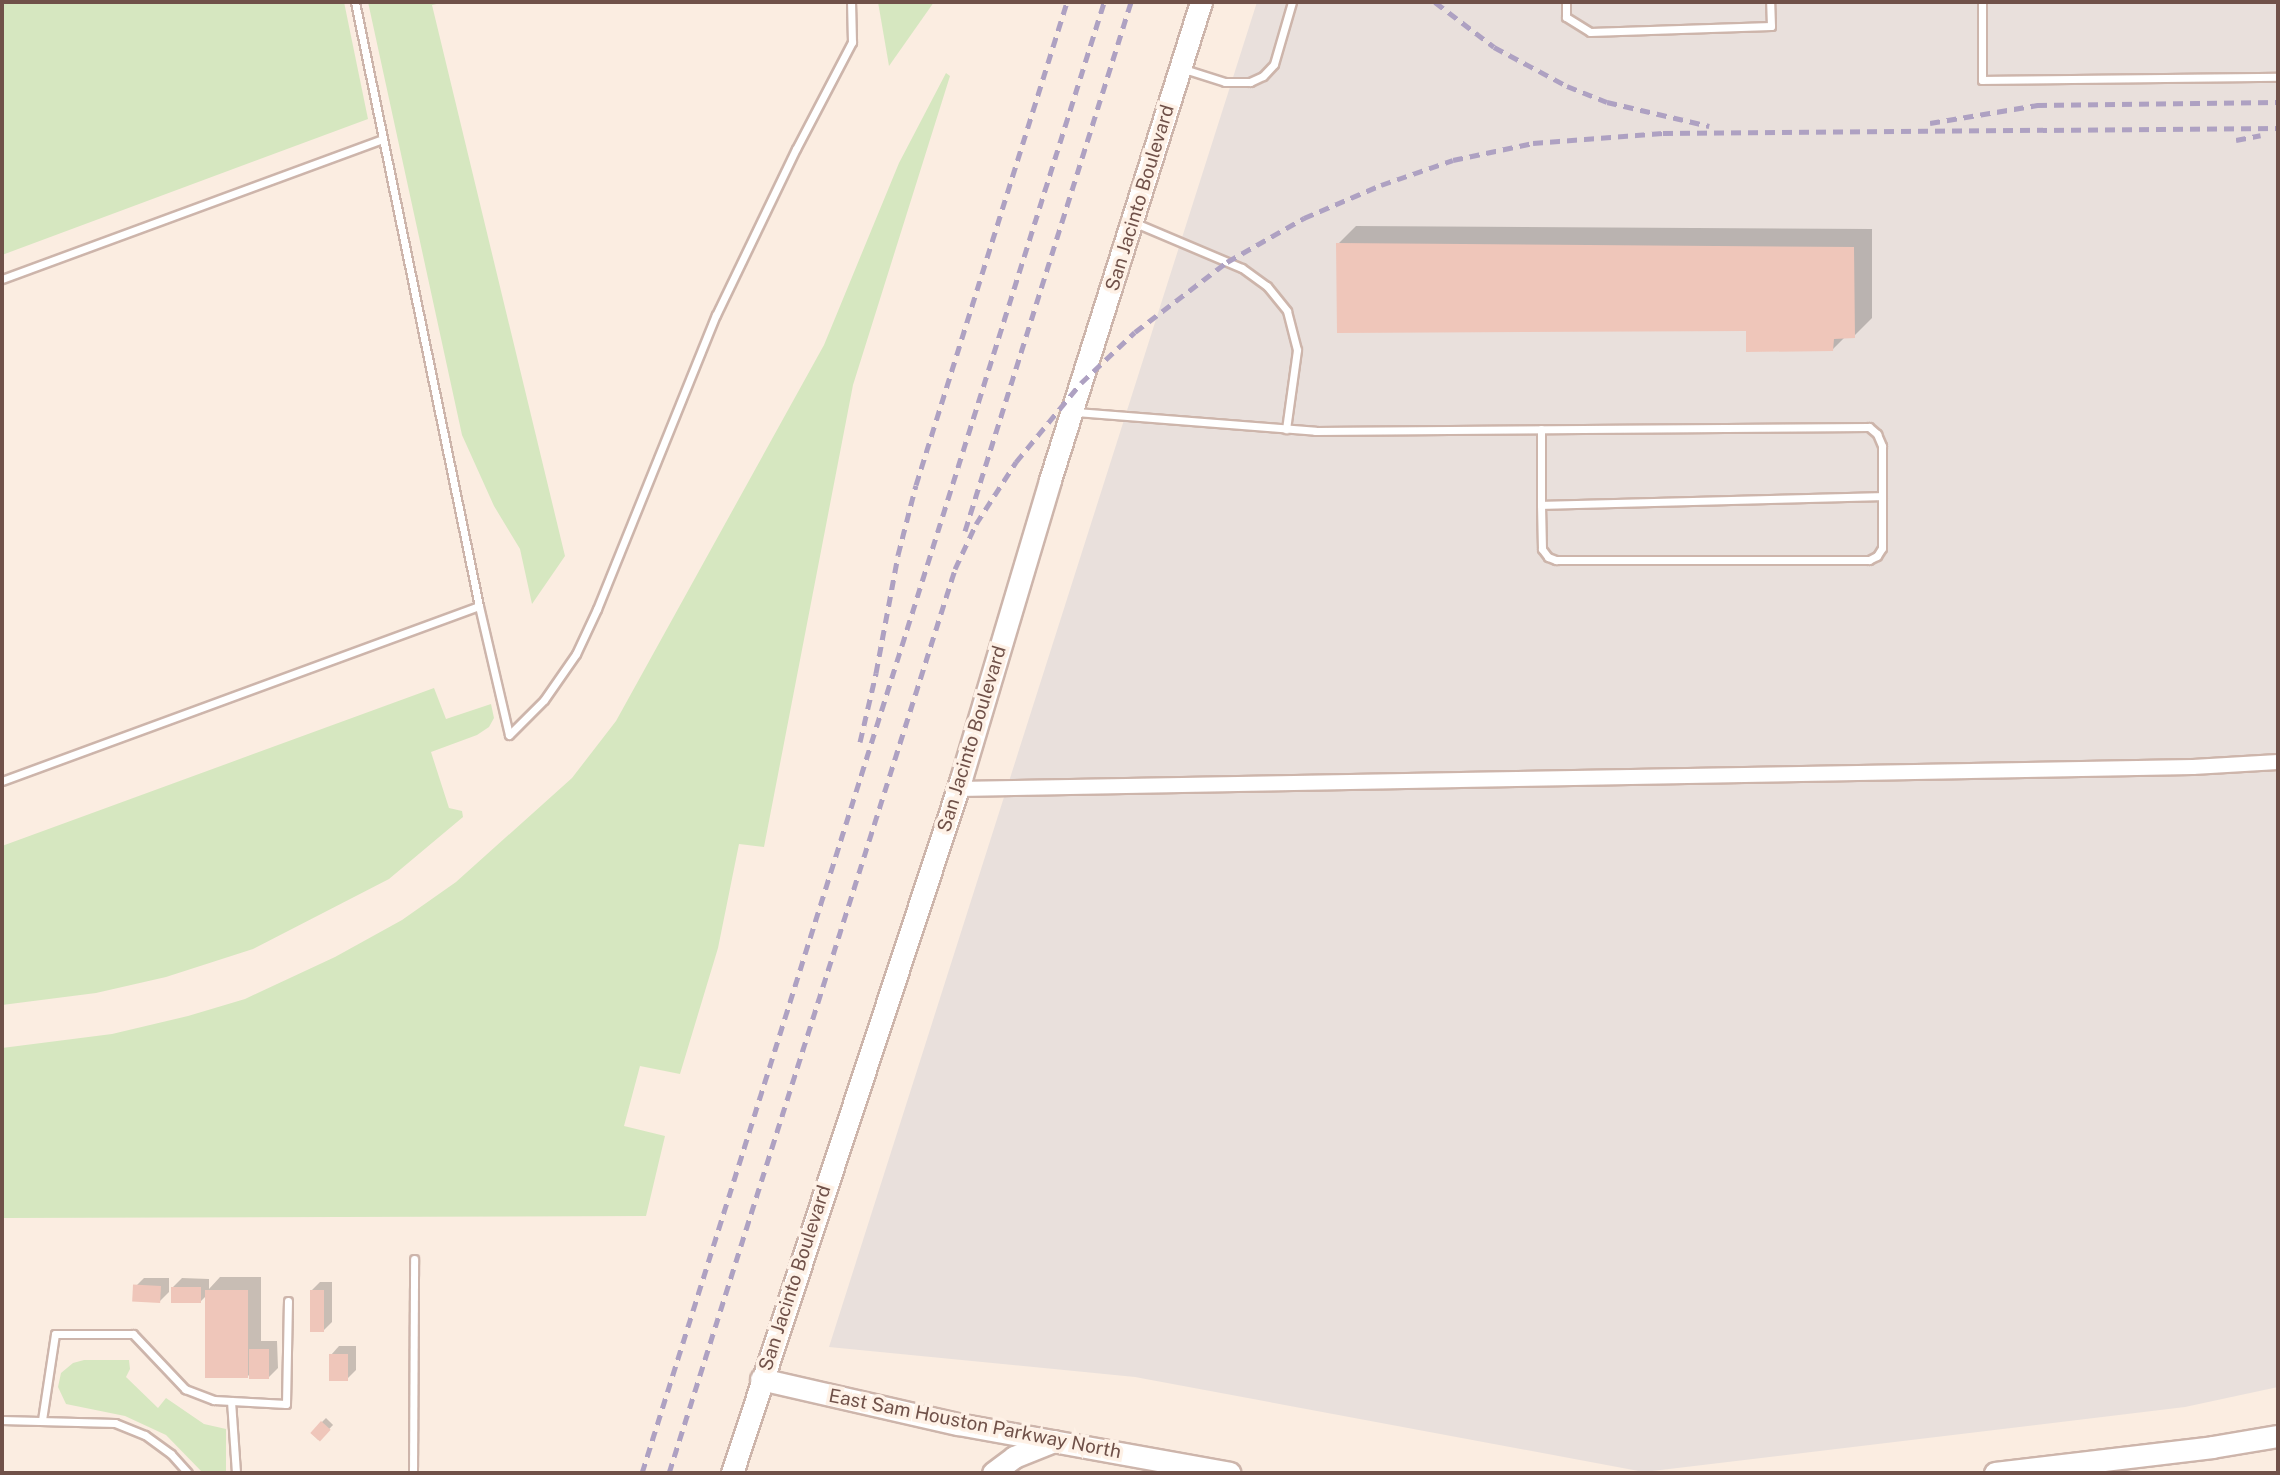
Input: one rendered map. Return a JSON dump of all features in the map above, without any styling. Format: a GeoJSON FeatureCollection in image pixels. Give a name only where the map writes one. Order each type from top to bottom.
{"type":"FeatureCollection","features":[{"type":"Feature","properties":{"kind":"main road","name":"San Jacinto Boulevard"},"geometry":{"type":"LineString","coordinates":[[732,1473],[958,789],[1072,412],[1201,2]]}},
{"type":"Feature","properties":{"kind":"main road","name":"East Sam Houston Parkway North"},"geometry":{"type":"LineString","coordinates":[[761,1379],[958,1424],[1230,1473]]}},
{"type":"Feature","properties":{"kind":"main road"},"geometry":{"type":"LineString","coordinates":[[1995,1473],[2278,1436]]}},
{"type":"Feature","properties":{"kind":"main road"},"geometry":{"type":"LineString","coordinates":[[993,1473],[1014,1457],[1054,1441]]}},
{"type":"Feature","properties":{"kind":"street"},"geometry":{"type":"LineString","coordinates":[[958,789],[2179,767],[2278,762]]}},
{"type":"Feature","properties":{"kind":"lane"},"geometry":{"type":"LineString","coordinates":[[355,2],[509,735],[544,700],[576,654],[597,610],[637,504],[716,315],[796,149],[852,43],[851,2]]}},
{"type":"Feature","properties":{"kind":"lane"},"geometry":{"type":"LineString","coordinates":[[1181,68],[1225,82],[1250,82],[1264,76],[1274,64],[1292,2]]}},
{"type":"Feature","properties":{"kind":"lane"},"geometry":{"type":"LineString","coordinates":[[1566,2],[1566,17],[1590,32],[1771,26],[1770,2]]}},
{"type":"Feature","properties":{"kind":"lane"},"geometry":{"type":"LineString","coordinates":[[1982,2],[1982,80],[2278,77]]}},
{"type":"Feature","properties":{"kind":"lane"},"geometry":{"type":"LineString","coordinates":[[2,279],[382,139]]}},
{"type":"Feature","properties":{"kind":"lane"},"geometry":{"type":"LineString","coordinates":[[1132,222],[1242,268],[1268,286],[1287,311],[1297,350],[1286,429]]}},
{"type":"Feature","properties":{"kind":"lane"},"geometry":{"type":"LineString","coordinates":[[1072,412],[1286,429],[1869,427],[1877,434],[1882,446],[1882,548],[1877,556],[1869,560],[1556,560],[1548,557],[1542,549],[1541,429]]}},
{"type":"Feature","properties":{"kind":"lane"},"geometry":{"type":"LineString","coordinates":[[1541,505],[1882,496]]}},
{"type":"Feature","properties":{"kind":"lane"},"geometry":{"type":"LineString","coordinates":[[2,780],[480,606]]}},
{"type":"Feature","properties":{"kind":"lane"},"geometry":{"type":"LineString","coordinates":[[413,1473],[414,1259]]}},
{"type":"Feature","properties":{"kind":"lane"},"geometry":{"type":"LineString","coordinates":[[42,1420],[55,1334],[133,1334],[185,1389],[214,1400],[286,1404],[288,1301]]}},
{"type":"Feature","properties":{"kind":"lane"},"geometry":{"type":"LineString","coordinates":[[231,1401],[236,1473]]}},
{"type":"Feature","properties":{"kind":"lane"},"geometry":{"type":"LineString","coordinates":[[2,1420],[115,1423],[145,1435],[171,1454],[188,1473]]}},
{"type":"Feature","properties":{"kind":"shaded area"},"geometry":{"type":"Polygon","coordinates":[[[1257,2],[2278,2],[2278,1387],[2185,1407],[1644,1472],[1135,1377],[829,1347],[1257,2]]]}},
{"type":"Feature","properties":{"kind":"green space"},"geometry":{"type":"Polygon","coordinates":[[[2,2],[344,2],[368,119],[2,255],[2,2]]]}},
{"type":"Feature","properties":{"kind":"green space"},"geometry":{"type":"Polygon","coordinates":[[[368,2],[446,2],[432,5],[565,556],[532,604],[520,549],[494,506],[462,435],[368,2]]]}},
{"type":"Feature","properties":{"kind":"green space"},"geometry":{"type":"Polygon","coordinates":[[[878,2],[934,2],[889,66],[878,2]]]}},
{"type":"Feature","properties":{"kind":"green space"},"geometry":{"type":"Polygon","coordinates":[[[946,73],[950,76],[853,385],[764,847],[739,844],[718,948],[680,1074],[640,1066],[624,1126],[665,1136],[646,1216],[2,1218],[2,1048],[112,1034],[188,1016],[245,999],[335,957],[402,920],[456,882],[572,778],[616,721],[824,345],[899,163],[946,73]]]}},
{"type":"Feature","properties":{"kind":"green space"},"geometry":{"type":"Polygon","coordinates":[[[434,688],[446,719],[491,704],[494,718],[489,727],[477,735],[431,752],[449,808],[462,811],[463,817],[389,879],[253,949],[166,977],[96,993],[2,1005],[2,846],[434,688]]]}},
{"type":"Feature","properties":{"kind":"green space"},"geometry":{"type":"Polygon","coordinates":[[[84,1360],[129,1360],[130,1369],[126,1377],[158,1408],[166,1398],[204,1424],[226,1429],[226,1473],[203,1473],[166,1435],[125,1416],[66,1404],[58,1387],[61,1373],[73,1363],[84,1360]]]}},
{"type":"Feature","properties":{"kind":"building"},"geometry":{"type":"Polygon","coordinates":[[[1336,243],[1854,247],[1855,338],[1834,339],[1833,351],[1746,352],[1746,331],[1337,333],[1336,243]]]}},
{"type":"Feature","properties":{"kind":"building"},"geometry":{"type":"Polygon","coordinates":[[[133,1285],[161,1286],[160,1303],[132,1302],[133,1285]]]}},
{"type":"Feature","properties":{"kind":"building"},"geometry":{"type":"Polygon","coordinates":[[[171,1287],[201,1287],[201,1303],[171,1303],[171,1287]]]}},
{"type":"Feature","properties":{"kind":"building"},"geometry":{"type":"Polygon","coordinates":[[[205,1290],[248,1290],[248,1378],[205,1378],[205,1290]]]}},
{"type":"Feature","properties":{"kind":"building"},"geometry":{"type":"Polygon","coordinates":[[[310,1290],[324,1290],[324,1332],[310,1332],[310,1290]]]}},
{"type":"Feature","properties":{"kind":"building"},"geometry":{"type":"Polygon","coordinates":[[[249,1349],[269,1349],[269,1379],[249,1379],[249,1349]]]}},
{"type":"Feature","properties":{"kind":"building"},"geometry":{"type":"Polygon","coordinates":[[[329,1354],[348,1354],[348,1381],[329,1381],[329,1354]]]}},
{"type":"Feature","properties":{"kind":"building"},"geometry":{"type":"Polygon","coordinates":[[[321,1421],[331,1430],[320,1442],[310,1433],[321,1421]]]}},
{"type":"Feature","properties":{"kind":"railway"},"geometry":{"type":"LineString","coordinates":[[860,742],[898,555],[916,485],[1067,2]]}},
{"type":"Feature","properties":{"kind":"railway"},"geometry":{"type":"LineString","coordinates":[[642,1473],[1104,2]]}},
{"type":"Feature","properties":{"kind":"railway"},"geometry":{"type":"LineString","coordinates":[[965,531],[1131,2]]}},
{"type":"Feature","properties":{"kind":"railway"},"geometry":{"type":"LineString","coordinates":[[1435,2],[1494,47],[1567,86],[1607,102],[1709,126]]}},
{"type":"Feature","properties":{"kind":"railway"},"geometry":{"type":"LineString","coordinates":[[1930,123],[2037,105],[2278,102]]}},
{"type":"Feature","properties":{"kind":"railway"},"geometry":{"type":"LineString","coordinates":[[669,1473],[955,569],[976,524],[1016,462],[1081,383],[1135,332],[1227,262],[1304,218],[1381,185],[1453,160],[1533,143],[1663,133],[2278,128]]}},
{"type":"Feature","properties":{"kind":"railway"},"geometry":{"type":"LineString","coordinates":[[2236,140],[2261,135]]}}]}
